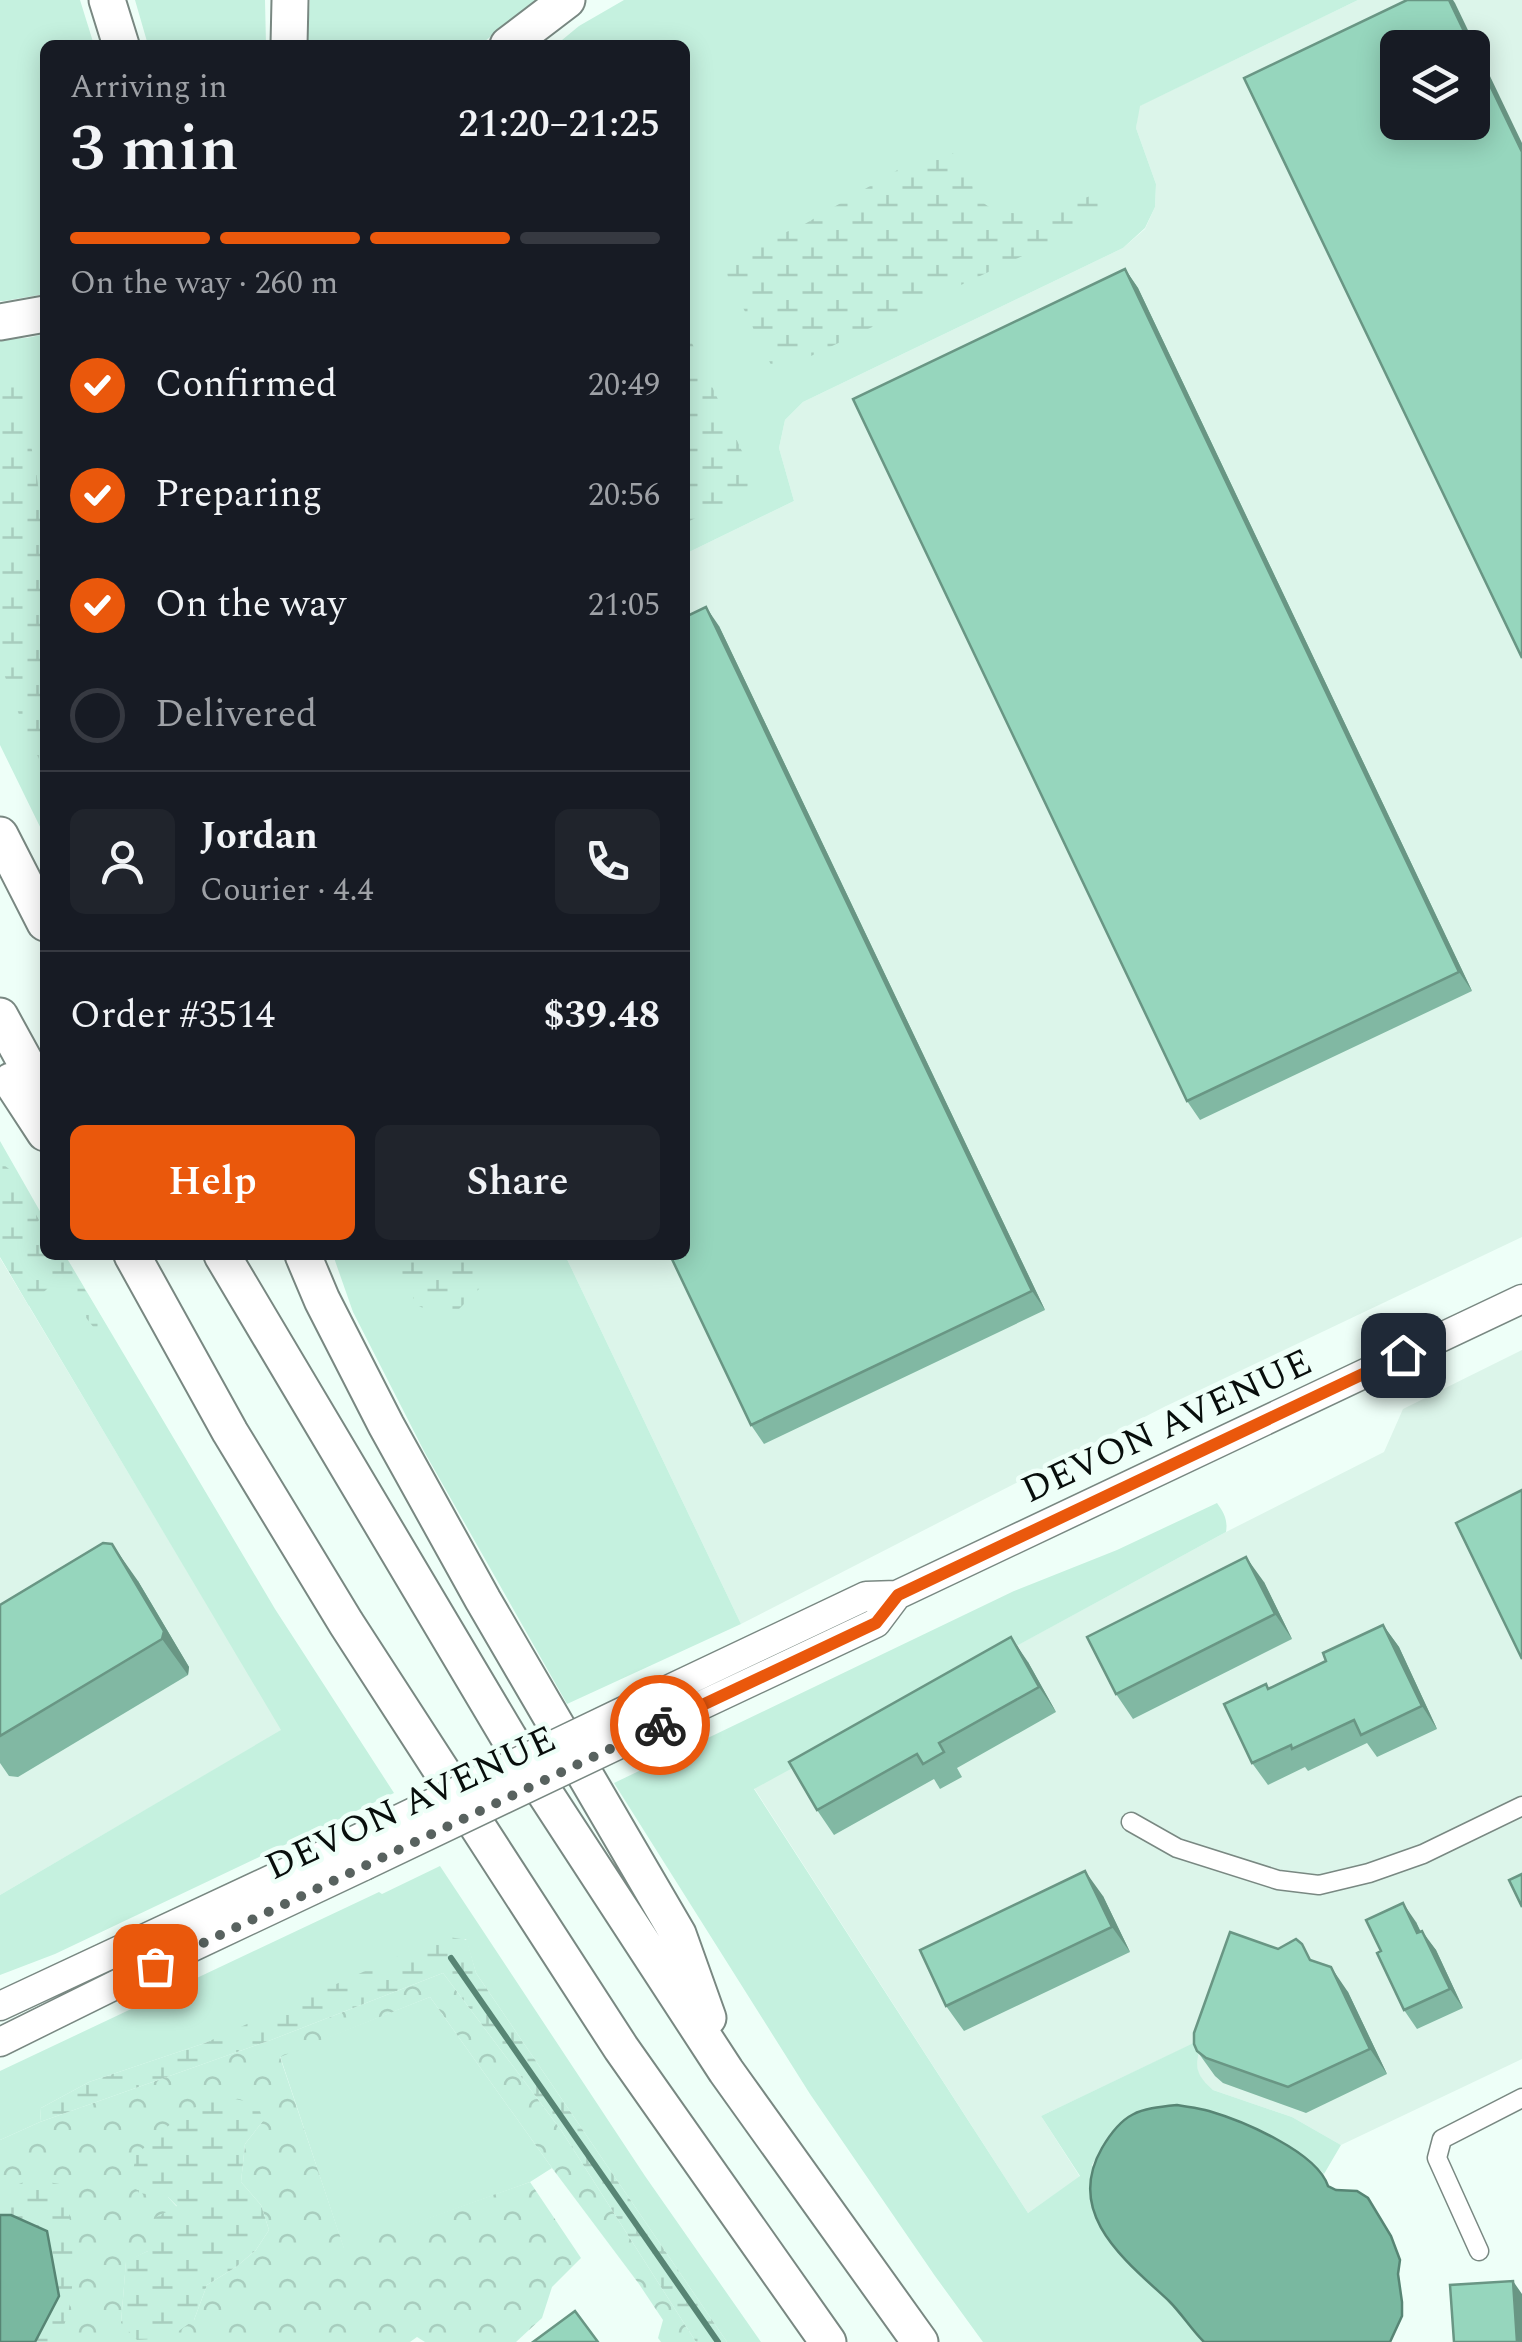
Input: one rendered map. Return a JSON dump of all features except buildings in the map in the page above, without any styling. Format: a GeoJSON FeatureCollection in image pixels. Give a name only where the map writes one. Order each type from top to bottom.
{"type":"FeatureCollection","features":[{"type":"Feature","properties":{"kind":"highway"},"geometry":{"type":"LineString","coordinates":[[106,0],[118,40]]}},
{"type":"Feature","properties":{"kind":"highway"},"geometry":{"type":"LineString","coordinates":[[289,40],[290,0]]}},
{"type":"Feature","properties":{"kind":"highway"},"geometry":{"type":"LineString","coordinates":[[515,40],[567,0]]}},
{"type":"Feature","properties":{"kind":"highway"},"geometry":{"type":"LineString","coordinates":[[0,322],[40,315]]}},
{"type":"Feature","properties":{"kind":"highway"},"geometry":{"type":"LineString","coordinates":[[0,835],[40,913]]}},
{"type":"Feature","properties":{"kind":"highway"},"geometry":{"type":"LineString","coordinates":[[0,1016],[40,1089]]}},
{"type":"Feature","properties":{"kind":"highway"},"geometry":{"type":"LineString","coordinates":[[0,1064],[40,1125]]}},
{"type":"Feature","properties":{"kind":"highway"},"geometry":{"type":"LineString","coordinates":[[127,1260],[180,1341]]}},
{"type":"Feature","properties":{"kind":"highway"},"geometry":{"type":"LineString","coordinates":[[135,1260],[230,1432],[336,1607],[621,2048],[828,2342]]}},
{"type":"Feature","properties":{"kind":"highway"},"geometry":{"type":"LineString","coordinates":[[225,1260],[509,1738],[726,2071],[920,2342]]}},
{"type":"Feature","properties":{"kind":"highway"},"geometry":{"type":"LineString","coordinates":[[308,1260],[354,1366],[484,1600],[678,1934],[726,2071]]}},
{"type":"Feature","properties":{"kind":"main road","name":"DEVON AVENUE"},"geometry":{"type":"LineString","coordinates":[[0,2006],[356,1854],[663,1708],[876,1623],[898,1595],[1522,1299]]}},
{"type":"Feature","properties":{"kind":"main road","name":"DEVON AVENUE"},"geometry":{"type":"LineString","coordinates":[[0,2042],[356,1854]]}},
{"type":"Feature","properties":{"kind":"street"},"geometry":{"type":"LineString","coordinates":[[1131,1822],[1176,1848],[1278,1880],[1318,1885],[1423,1854],[1522,1806]]}},
{"type":"Feature","properties":{"kind":"street"},"geometry":{"type":"LineString","coordinates":[[1479,2251],[1437,2158],[1442,2139],[1522,2098]]}},
{"type":"Feature","properties":{"kind":"shaded area"},"geometry":{"type":"Polygon","coordinates":[[[1358,0],[1522,0],[1522,1237],[1164,1407],[741,1624],[567,1260],[690,1260],[690,552],[794,501],[779,448],[785,420],[803,402],[1123,248],[1145,229],[1155,207],[1156,184],[1136,128],[1139,106],[1358,0]]]}},
{"type":"Feature","properties":{"kind":"shaded area"},"geometry":{"type":"Polygon","coordinates":[[[0,1258],[282,1730],[0,1895],[0,1258]]]}},
{"type":"Feature","properties":{"kind":"shaded area"},"geometry":{"type":"Polygon","coordinates":[[[1522,1350],[1522,2059],[1341,2145],[1292,2117],[1213,2090],[1198,2072],[1196,2060],[1203,2039],[1041,2116],[1080,2177],[1028,2213],[754,1788],[1226,1532],[1384,1452],[1403,1409],[1522,1350]]]}},
{"type":"Feature","properties":{"kind":"shaded area"},"geometry":{"type":"Polygon","coordinates":[[[1177,2105],[1209,2111],[1259,2130],[1310,2161],[1328,2186],[1357,2191],[1368,2198],[1391,2236],[1400,2260],[1402,2316],[1390,2342],[1204,2342],[1169,2301],[1118,2252],[1095,2215],[1090,2194],[1092,2172],[1102,2148],[1125,2120],[1152,2108],[1177,2105]]]}},
{"type":"Feature","properties":{"kind":"shaded area"},"geometry":{"type":"Polygon","coordinates":[[[0,2215],[11,2215],[47,2231],[59,2296],[35,2342],[0,2342],[0,2215]]]}},
{"type":"Feature","properties":{"kind":"green space"},"geometry":{"type":"Polygon","coordinates":[[[0,0],[80,0],[92,40],[40,40],[40,295],[0,301],[0,0]]]}},
{"type":"Feature","properties":{"kind":"green space"},"geometry":{"type":"Polygon","coordinates":[[[135,0],[265,0],[266,40],[147,40],[135,0]]]}},
{"type":"Feature","properties":{"kind":"green space"},"geometry":{"type":"Polygon","coordinates":[[[310,0],[537,0],[486,40],[307,40],[310,0]]]}},
{"type":"Feature","properties":{"kind":"green space"},"geometry":{"type":"Polygon","coordinates":[[[624,0],[1358,0],[1140,106],[1136,128],[1156,184],[1155,207],[1145,228],[1123,248],[803,402],[785,420],[779,448],[794,501],[690,552],[690,40],[562,40],[624,0]]]}},
{"type":"Feature","properties":{"kind":"green space"},"geometry":{"type":"Polygon","coordinates":[[[941,148],[958,158],[978,197],[1004,212],[1039,211],[1106,191],[1112,209],[1107,216],[775,373],[723,266],[724,258],[803,225],[941,148]]]}},
{"type":"Feature","properties":{"kind":"green space"},"geometry":{"type":"Polygon","coordinates":[[[40,335],[40,827],[0,745],[0,339],[40,335]]]}},
{"type":"Feature","properties":{"kind":"green space"},"geometry":{"type":"Polygon","coordinates":[[[690,339],[752,473],[751,483],[719,507],[690,521],[690,339]]]}},
{"type":"Feature","properties":{"kind":"green space"},"geometry":{"type":"Polygon","coordinates":[[[0,375],[17,379],[27,392],[23,406],[40,502],[40,761],[0,663],[0,375]]]}},
{"type":"Feature","properties":{"kind":"green space"},"geometry":{"type":"Polygon","coordinates":[[[0,1141],[40,1211],[40,1260],[68,1260],[275,1609],[394,1793],[55,1954],[0,1975],[0,1895],[281,1730],[0,1257],[0,1141]]]}},
{"type":"Feature","properties":{"kind":"green space"},"geometry":{"type":"Polygon","coordinates":[[[0,1162],[13,1172],[39,1220],[34,1228],[40,1242],[40,1260],[62,1260],[78,1278],[107,1327],[101,1337],[57,1285],[29,1306],[0,1256],[0,1162]]]}},
{"type":"Feature","properties":{"kind":"green space"},"geometry":{"type":"Polygon","coordinates":[[[335,1260],[567,1260],[741,1624],[567,1704],[425,1453],[353,1312],[335,1260]]]}},
{"type":"Feature","properties":{"kind":"green space"},"geometry":{"type":"Polygon","coordinates":[[[394,1260],[484,1260],[479,1289],[459,1309],[437,1315],[417,1305],[394,1260]]]}},
{"type":"Feature","properties":{"kind":"green space"},"geometry":{"type":"Polygon","coordinates":[[[1217,1503],[1225,1517],[1226,1532],[754,1789],[1028,2213],[1080,2176],[1041,2116],[1204,2038],[1197,2066],[1201,2078],[1213,2090],[1292,2117],[1341,2145],[1324,2174],[1262,2131],[1111,2132],[1092,2165],[1159,2292],[1204,2342],[983,2342],[810,2094],[614,1783],[1014,1591],[1117,1550],[1217,1503]]]}},
{"type":"Feature","properties":{"kind":"green space"},"geometry":{"type":"Polygon","coordinates":[[[440,1866],[645,2176],[761,2342],[727,2342],[476,1973],[466,1939],[205,2043],[89,2082],[41,2108],[40,2122],[0,2140],[0,2071],[440,1866]]]}},
{"type":"Feature","properties":{"kind":"green space"},"geometry":{"type":"Polygon","coordinates":[[[443,1936],[467,1940],[476,1973],[727,2342],[696,2342],[561,2130],[443,1973],[271,2040],[40,2122],[41,2108],[89,2082],[205,2043],[443,1936]]]}},
{"type":"Feature","properties":{"kind":"green space"},"geometry":{"type":"Polygon","coordinates":[[[443,1973],[561,2130],[696,2342],[661,2342],[658,2338],[663,2320],[639,2284],[430,1997],[280,2057],[344,2248],[530,2182],[581,2258],[552,2287],[542,2318],[516,2342],[425,2342],[417,2337],[410,2342],[0,2342],[0,2140],[40,2122],[271,2040],[443,1973]],[[263,2121],[168,2197],[177,2207],[148,2251],[126,2262],[121,2323],[194,2320],[207,2285],[256,2250],[269,2230],[261,2205],[241,2182],[245,2144],[263,2121]]]}},
{"type":"Feature","properties":{"kind":"green space"},"geometry":{"type":"Polygon","coordinates":[[[430,1997],[552,2168],[530,2182],[344,2249],[280,2056],[430,1997]]]}},
{"type":"Feature","properties":{"kind":"green space"},"geometry":{"type":"Polygon","coordinates":[[[226,2097],[258,2104],[263,2121],[245,2144],[241,2182],[261,2205],[269,2230],[256,2250],[207,2285],[194,2320],[169,2338],[137,2340],[121,2323],[126,2261],[148,2251],[148,2222],[177,2206],[168,2197],[139,2193],[131,2182],[136,2155],[185,2111],[226,2097]]]}},
{"type":"Feature","properties":{"kind":"green space"},"geometry":{"type":"Polygon","coordinates":[[[32,2179],[65,2185],[72,2286],[64,2325],[56,2342],[35,2342],[59,2296],[11,2215],[0,2215],[0,2191],[32,2179]]]}},
{"type":"Feature","properties":{"kind":"waterway"},"geometry":{"type":"LineString","coordinates":[[451,1958],[718,2342]]}},
{"type":"Feature","properties":{"kind":"way so far"},"geometry":{"type":"LineString","coordinates":[[155,1966],[660,1725]]}},
{"type":"Feature","properties":{"kind":"route"},"geometry":{"type":"LineString","coordinates":[[660,1725],[876,1623],[898,1595],[1403,1355]]}}]}
